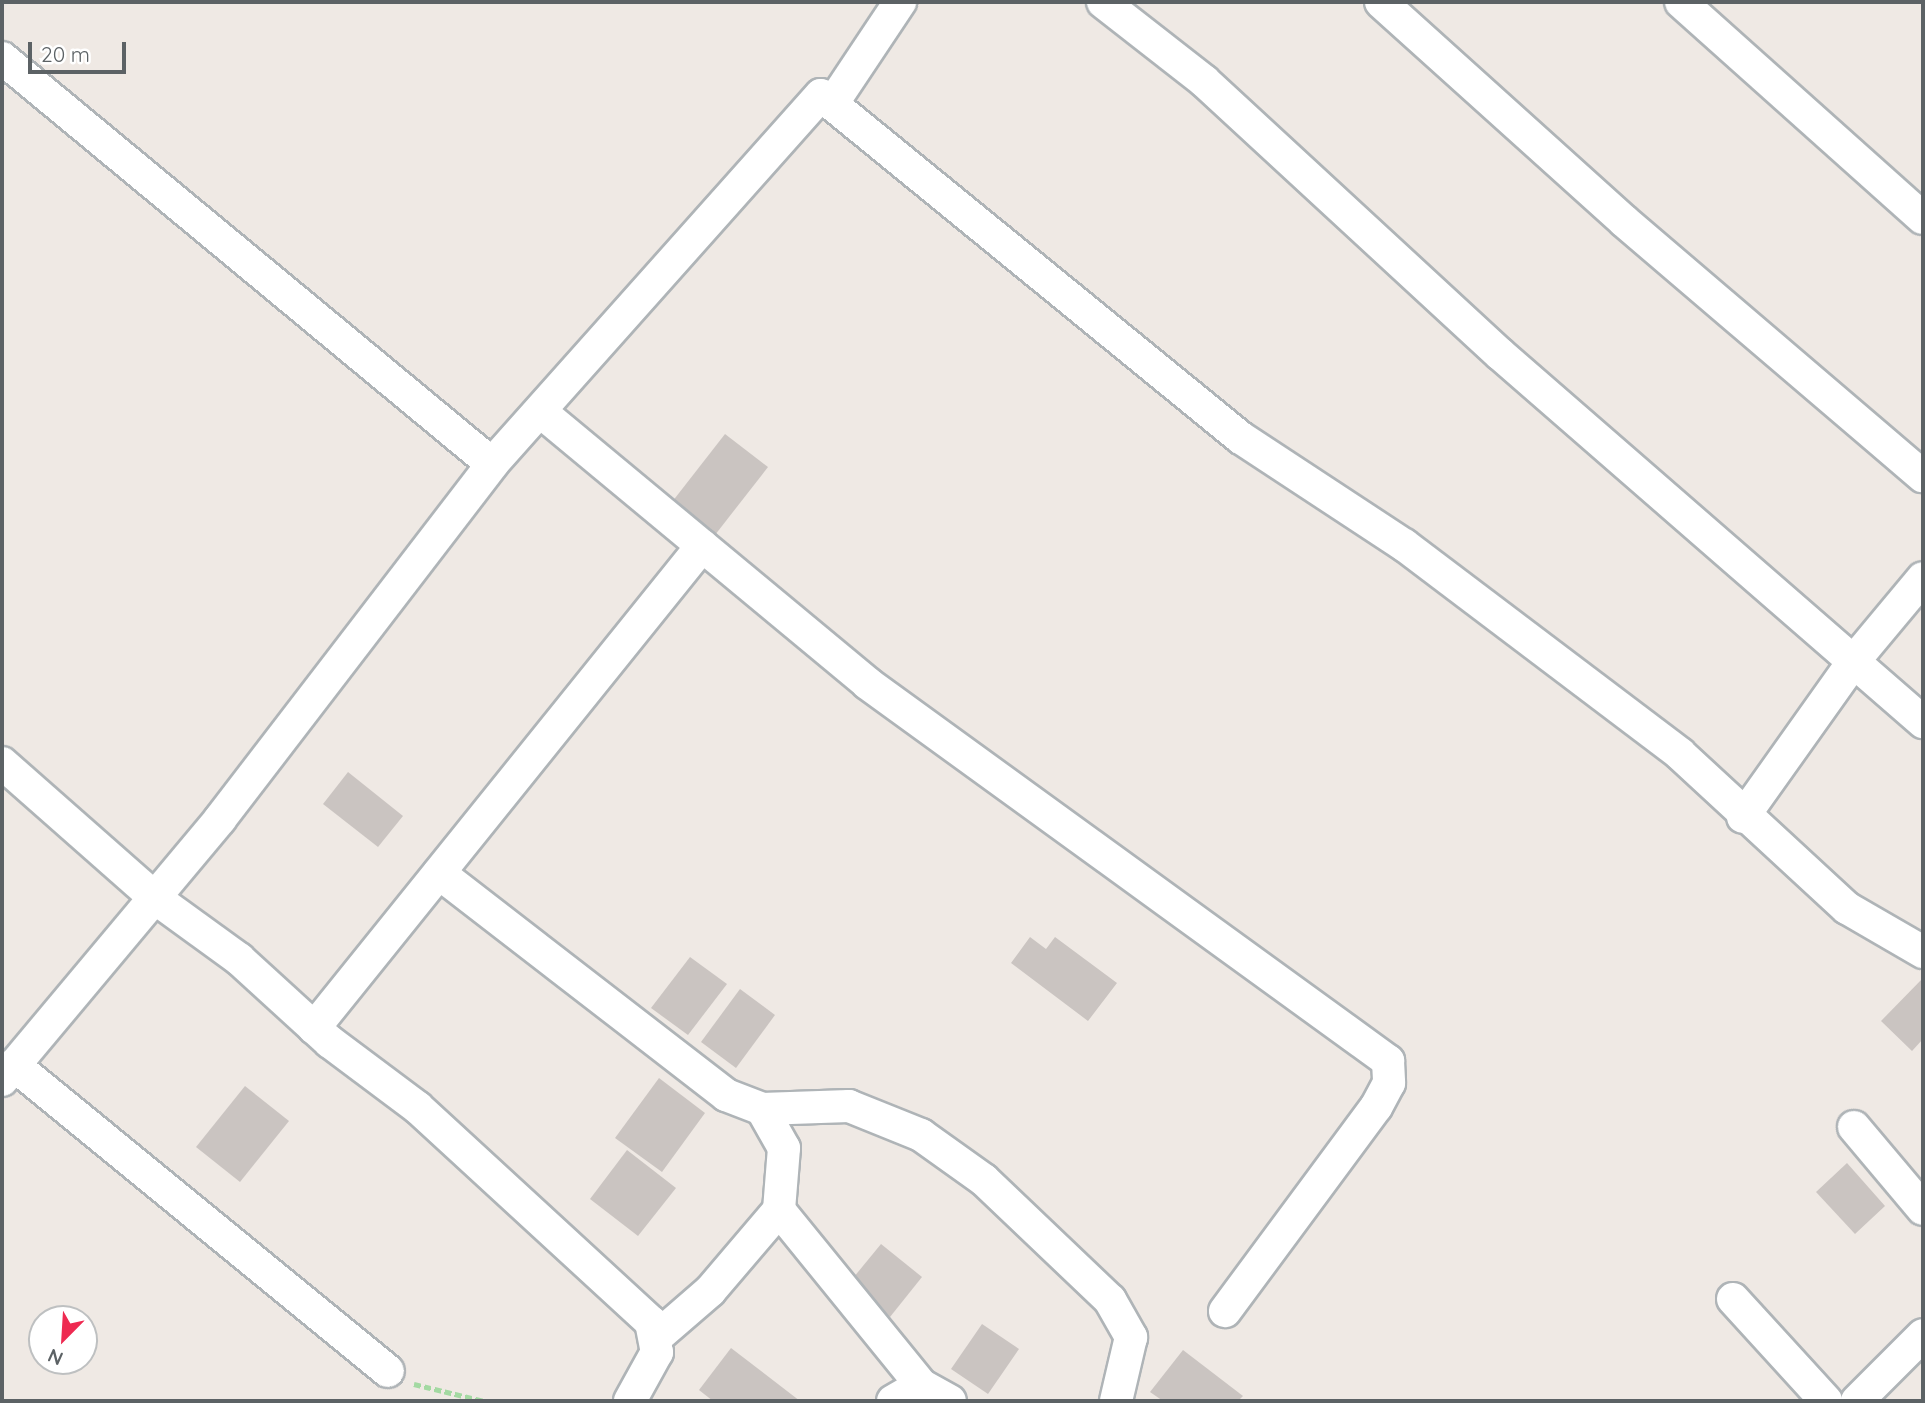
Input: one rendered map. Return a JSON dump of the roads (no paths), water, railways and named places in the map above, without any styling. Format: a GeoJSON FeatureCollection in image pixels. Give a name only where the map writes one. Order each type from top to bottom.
{"type":"FeatureCollection","features":[{"type":"Feature","properties":{"kind":"street"},"geometry":{"type":"LineString","coordinates":[[832,104],[900,2]]}},
{"type":"Feature","properties":{"kind":"street"},"geometry":{"type":"LineString","coordinates":[[1103,2],[1204,81],[1500,354],[1923,722]]}},
{"type":"Feature","properties":{"kind":"street"},"geometry":{"type":"LineString","coordinates":[[1381,2],[1624,221],[1923,476]]}},
{"type":"Feature","properties":{"kind":"street"},"geometry":{"type":"LineString","coordinates":[[1682,2],[1923,218]]}},
{"type":"Feature","properties":{"kind":"street"},"geometry":{"type":"LineString","coordinates":[[2,58],[492,464]]}},
{"type":"Feature","properties":{"kind":"street"},"geometry":{"type":"LineString","coordinates":[[388,1371],[8,1072],[155,898],[492,464],[821,94],[1241,438],[1415,554],[1680,754],[1743,817],[1847,908],[1923,952]]}},
{"type":"Feature","properties":{"kind":"street"},"geometry":{"type":"LineString","coordinates":[[541,412],[867,683],[1388,1061],[1389,1083],[1376,1107],[1225,1311]]}},
{"type":"Feature","properties":{"kind":"street"},"geometry":{"type":"LineString","coordinates":[[314,1028],[702,546]]}},
{"type":"Feature","properties":{"kind":"street"},"geometry":{"type":"LineString","coordinates":[[1743,817],[1853,662],[1923,578]]}},
{"type":"Feature","properties":{"kind":"street"},"geometry":{"type":"LineString","coordinates":[[2,763],[155,898],[239,958],[314,1028],[417,1107],[574,1247],[651,1322],[658,1336],[654,1358],[629,1401]]}},
{"type":"Feature","properties":{"kind":"street"},"geometry":{"type":"LineString","coordinates":[[439,873],[726,1094],[762,1109],[849,1106],[921,1135],[984,1180],[1110,1300],[1131,1337],[1116,1401]]}},
{"type":"Feature","properties":{"kind":"street"},"geometry":{"type":"LineString","coordinates":[[658,1336],[710,1291],[779,1210],[784,1148],[762,1109]]}},
{"type":"Feature","properties":{"kind":"street"},"geometry":{"type":"LineString","coordinates":[[1854,1127],[1923,1209]]}},
{"type":"Feature","properties":{"kind":"street"},"geometry":{"type":"LineString","coordinates":[[779,1210],[921,1385],[950,1401]]}},
{"type":"Feature","properties":{"kind":"street"},"geometry":{"type":"LineString","coordinates":[[1733,1299],[1826,1401]]}},
{"type":"Feature","properties":{"kind":"street"},"geometry":{"type":"LineString","coordinates":[[1857,1401],[1923,1335]]}},
{"type":"Feature","properties":{"kind":"street"},"geometry":{"type":"LineString","coordinates":[[893,1401],[921,1385]]}}]}
